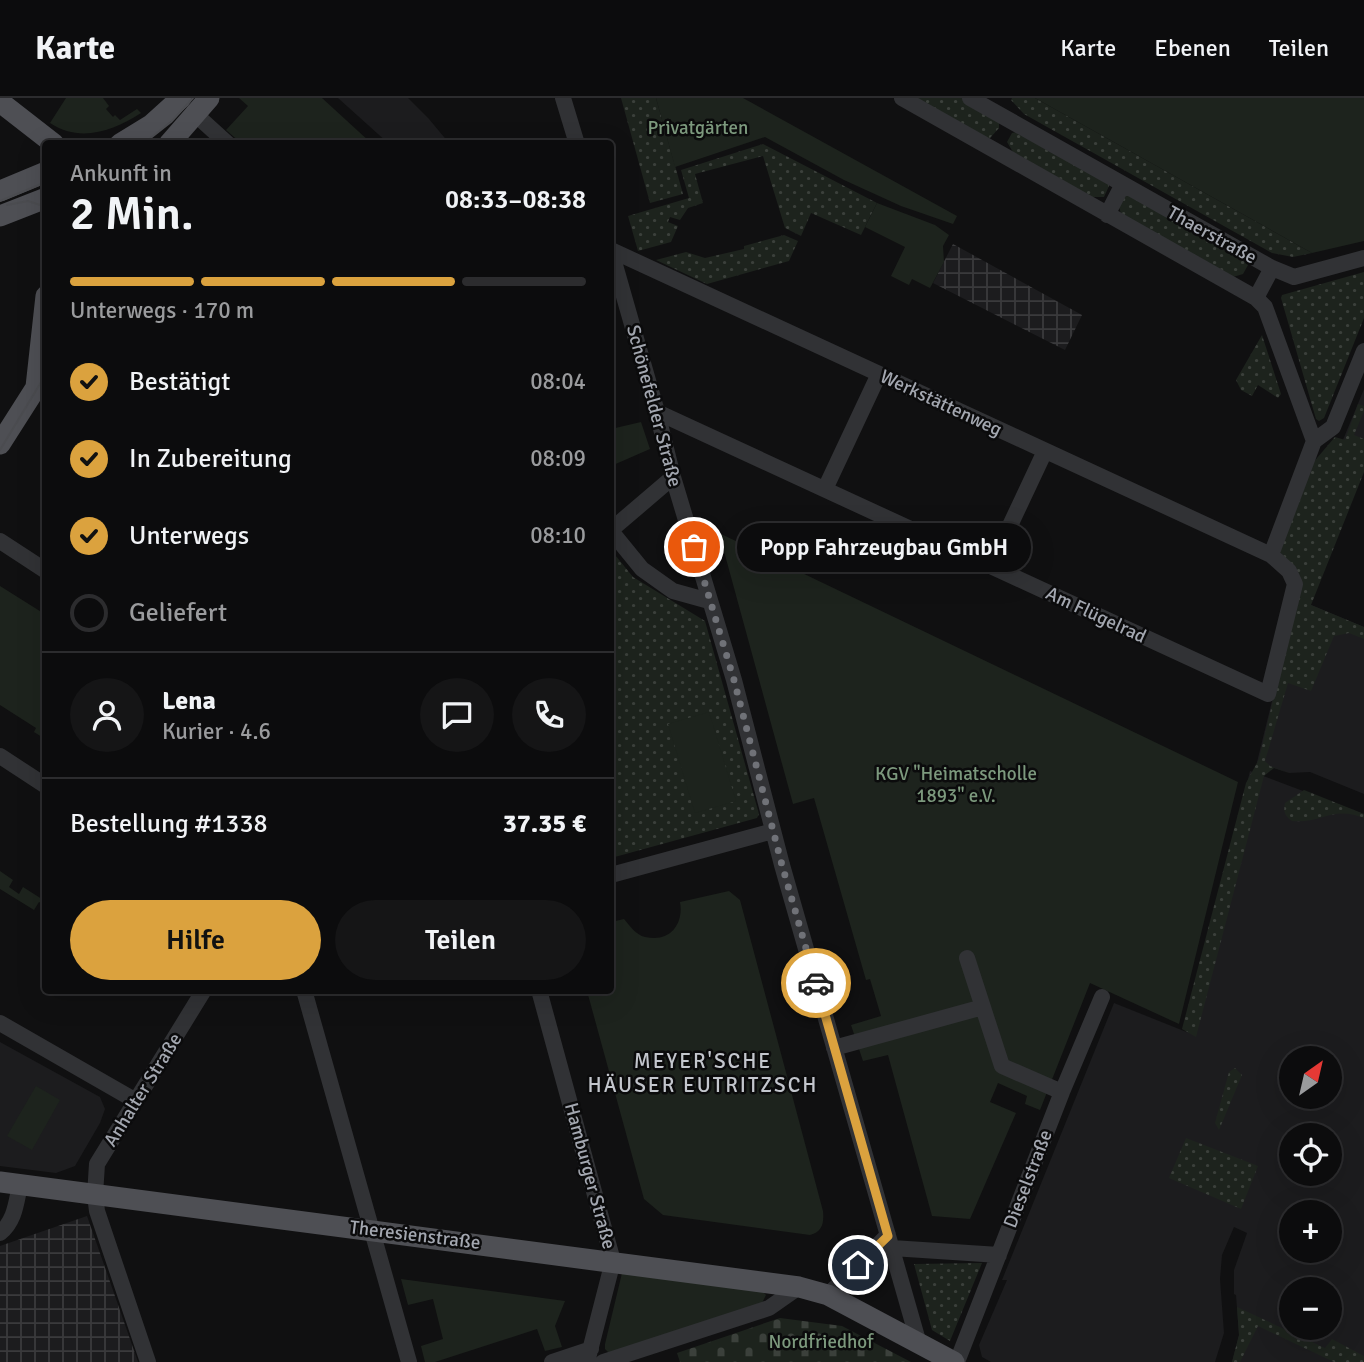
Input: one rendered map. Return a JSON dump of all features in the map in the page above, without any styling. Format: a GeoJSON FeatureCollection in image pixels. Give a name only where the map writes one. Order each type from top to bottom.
{"type":"FeatureCollection","features":[{"type":"Feature","properties":{"kind":"main road"},"geometry":{"type":"LineString","coordinates":[[0,102],[49,140]]}},
{"type":"Feature","properties":{"kind":"main road"},"geometry":{"type":"LineString","coordinates":[[127,140],[195,103]]}},
{"type":"Feature","properties":{"kind":"main road"},"geometry":{"type":"LineString","coordinates":[[172,140],[195,103]]}},
{"type":"Feature","properties":{"kind":"main road"},"geometry":{"type":"LineString","coordinates":[[0,191],[42,174]]}},
{"type":"Feature","properties":{"kind":"main road"},"geometry":{"type":"LineString","coordinates":[[0,216],[42,200]]}},
{"type":"Feature","properties":{"kind":"main road"},"geometry":{"type":"LineString","coordinates":[[0,444],[41,380]]}},
{"type":"Feature","properties":{"kind":"main road","name":"Theresienstraße"},"geometry":{"type":"LineString","coordinates":[[10,1183],[799,1287],[828,1295],[955,1362]]}},
{"type":"Feature","properties":{"kind":"street"},"geometry":{"type":"LineString","coordinates":[[563,98],[576,140]]}},
{"type":"Feature","properties":{"kind":"street","name":"Thaerstraße"},"geometry":{"type":"LineString","coordinates":[[902,98],[995,148],[1255,298],[1265,307],[1270,317],[1314,441]]}},
{"type":"Feature","properties":{"kind":"street","name":"Thaerstraße"},"geometry":{"type":"LineString","coordinates":[[970,98],[1272,268],[1255,298]]}},
{"type":"Feature","properties":{"kind":"street"},"geometry":{"type":"LineString","coordinates":[[195,103],[225,140]]}},
{"type":"Feature","properties":{"kind":"street"},"geometry":{"type":"LineString","coordinates":[[995,148],[1009,120]]}},
{"type":"Feature","properties":{"kind":"street"},"geometry":{"type":"LineString","coordinates":[[1107,215],[1123,184]]}},
{"type":"Feature","properties":{"kind":"street","name":"Werkstättenweg"},"geometry":{"type":"LineString","coordinates":[[614,252],[1271,555]]}},
{"type":"Feature","properties":{"kind":"street"},"geometry":{"type":"LineString","coordinates":[[1272,268],[1294,277],[1364,258]]}},
{"type":"Feature","properties":{"kind":"street","name":"Schönefelder Straße"},"geometry":{"type":"LineString","coordinates":[[614,262],[919,1344]]}},
{"type":"Feature","properties":{"kind":"street"},"geometry":{"type":"LineString","coordinates":[[1271,555],[1314,441],[1333,427],[1364,351]]}},
{"type":"Feature","properties":{"kind":"street"},"geometry":{"type":"LineString","coordinates":[[825,489],[879,374]]}},
{"type":"Feature","properties":{"kind":"street","name":"Am Flügelrad"},"geometry":{"type":"LineString","coordinates":[[657,412],[1268,694],[1295,583],[1289,571],[1271,555]]}},
{"type":"Feature","properties":{"kind":"street"},"geometry":{"type":"LineString","coordinates":[[991,566],[1045,451]]}},
{"type":"Feature","properties":{"kind":"street"},"geometry":{"type":"LineString","coordinates":[[614,527],[673,477]]}},
{"type":"Feature","properties":{"kind":"street"},"geometry":{"type":"LineString","coordinates":[[614,534],[642,569],[673,590],[709,601]]}},
{"type":"Feature","properties":{"kind":"street"},"geometry":{"type":"LineString","coordinates":[[0,541],[42,567]]}},
{"type":"Feature","properties":{"kind":"street"},"geometry":{"type":"LineString","coordinates":[[0,756],[42,783]]}},
{"type":"Feature","properties":{"kind":"street"},"geometry":{"type":"LineString","coordinates":[[614,874],[773,831]]}},
{"type":"Feature","properties":{"kind":"street"},"geometry":{"type":"LineString","coordinates":[[967,958],[1002,1066],[1062,1092]]}},
{"type":"Feature","properties":{"kind":"street","name":"Anhalter Straße"},"geometry":{"type":"LineString","coordinates":[[95,1195],[97,1164],[202,994]]}},
{"type":"Feature","properties":{"kind":"street"},"geometry":{"type":"LineString","coordinates":[[305,994],[409,1362]]}},
{"type":"Feature","properties":{"kind":"street","name":"Hamburger Straße"},"geometry":{"type":"LineString","coordinates":[[540,994],[613,1261],[589,1355]]}},
{"type":"Feature","properties":{"kind":"street","name":"Dieselstraße"},"geometry":{"type":"LineString","coordinates":[[955,1362],[1102,997]]}},
{"type":"Feature","properties":{"kind":"street"},"geometry":{"type":"LineString","coordinates":[[834,1048],[982,1007]]}},
{"type":"Feature","properties":{"kind":"street"},"geometry":{"type":"LineString","coordinates":[[0,1023],[136,1101]]}},
{"type":"Feature","properties":{"kind":"street"},"geometry":{"type":"LineString","coordinates":[[0,1233],[13,1217],[10,1183]]}},
{"type":"Feature","properties":{"kind":"street"},"geometry":{"type":"LineString","coordinates":[[95,1195],[97,1211],[148,1362]]}},
{"type":"Feature","properties":{"kind":"street"},"geometry":{"type":"LineString","coordinates":[[828,1295],[890,1242],[999,1255]]}},
{"type":"Feature","properties":{"kind":"street"},"geometry":{"type":"LineString","coordinates":[[603,1362],[769,1308],[799,1287]]}},
{"type":"Feature","properties":{"kind":"street"},"geometry":{"type":"LineString","coordinates":[[552,1362],[589,1355]]}},
{"type":"Feature","properties":{"kind":"shaded area"},"geometry":{"type":"Polygon","coordinates":[[[338,98],[408,98],[446,140],[385,140],[338,98]]]}},
{"type":"Feature","properties":{"kind":"shaded area"},"geometry":{"type":"Polygon","coordinates":[[[953,244],[1082,315],[1065,350],[933,283],[953,244]]]}},
{"type":"Feature","properties":{"kind":"shaded area"},"geometry":{"type":"Polygon","coordinates":[[[1364,389],[1364,463],[1338,452],[1364,389]]]}},
{"type":"Feature","properties":{"kind":"shaded area"},"geometry":{"type":"Polygon","coordinates":[[[1297,599],[1364,627],[1364,794],[1310,772],[1289,773],[1257,762],[1297,599]]]}},
{"type":"Feature","properties":{"kind":"shaded area"},"geometry":{"type":"Polygon","coordinates":[[[1250,771],[1364,814],[1364,1362],[1232,1362],[1239,1335],[1234,1270],[1247,1233],[1234,1227],[1222,1255],[1220,1279],[1224,1333],[1215,1362],[991,1362],[982,1357],[979,1345],[1007,1280],[1002,1280],[1114,1003],[1189,1033],[1187,1031],[1250,771]]]}},
{"type":"Feature","properties":{"kind":"shaded area"},"geometry":{"type":"Polygon","coordinates":[[[0,1042],[100,1097],[105,1109],[100,1123],[75,1166],[56,1173],[0,1166],[0,1042]]]}},
{"type":"Feature","properties":{"kind":"shaded area"},"geometry":{"type":"Polygon","coordinates":[[[87,1216],[138,1362],[0,1362],[0,1246],[87,1216]]]}},
{"type":"Feature","properties":{"kind":"green space"},"geometry":{"type":"Polygon","coordinates":[[[66,98],[103,98],[109,106],[106,109],[120,120],[137,109],[141,113],[108,129],[73,132],[50,123],[66,98]]]}},
{"type":"Feature","properties":{"kind":"green space"},"geometry":{"type":"Polygon","coordinates":[[[239,98],[322,98],[368,140],[238,140],[226,130],[248,106],[239,98]]]}},
{"type":"Feature","properties":{"kind":"green space"},"geometry":{"type":"Polygon","coordinates":[[[621,98],[656,98],[683,194],[650,203],[621,98]]]}},
{"type":"Feature","properties":{"kind":"green space","name":"Privatgärten"},"geometry":{"type":"Polygon","coordinates":[[[656,98],[743,98],[957,216],[953,224],[901,206],[844,180],[765,137],[675,167],[656,98]]]}},
{"type":"Feature","properties":{"kind":"green space"},"geometry":{"type":"Polygon","coordinates":[[[910,98],[965,98],[999,121],[999,128],[990,138],[984,138],[910,98]]]}},
{"type":"Feature","properties":{"kind":"green space"},"geometry":{"type":"Polygon","coordinates":[[[1012,98],[1035,98],[1312,253],[1293,257],[1272,253],[1024,114],[1012,98]]]}},
{"type":"Feature","properties":{"kind":"green space"},"geometry":{"type":"Polygon","coordinates":[[[1035,98],[1364,98],[1364,241],[1312,253],[1035,98]]]}},
{"type":"Feature","properties":{"kind":"green space"},"geometry":{"type":"Polygon","coordinates":[[[1022,131],[1106,179],[1109,186],[1104,197],[1091,197],[1013,152],[1007,142],[1012,133],[1022,131]]]}},
{"type":"Feature","properties":{"kind":"green space"},"geometry":{"type":"Polygon","coordinates":[[[763,144],[877,203],[861,235],[811,213],[801,236],[785,228],[763,156],[695,174],[703,203],[688,208],[680,220],[670,217],[668,222],[678,226],[671,242],[638,251],[628,216],[689,198],[681,170],[763,144]]]}},
{"type":"Feature","properties":{"kind":"green space"},"geometry":{"type":"Polygon","coordinates":[[[1133,194],[1245,257],[1248,265],[1243,274],[1233,277],[1121,214],[1118,203],[1123,195],[1133,194]]]}},
{"type":"Feature","properties":{"kind":"green space"},"geometry":{"type":"Polygon","coordinates":[[[877,203],[935,225],[949,235],[943,246],[944,262],[930,288],[912,279],[909,285],[891,276],[905,247],[865,227],[877,203]]]}},
{"type":"Feature","properties":{"kind":"green space"},"geometry":{"type":"Polygon","coordinates":[[[784,235],[798,241],[789,261],[707,284],[656,260],[686,252],[705,258],[744,249],[744,246],[784,235]]]}},
{"type":"Feature","properties":{"kind":"green space"},"geometry":{"type":"Polygon","coordinates":[[[1364,272],[1364,318],[1324,418],[1319,421],[1316,419],[1281,298],[1282,295],[1364,272]]]}},
{"type":"Feature","properties":{"kind":"green space"},"geometry":{"type":"Polygon","coordinates":[[[1262,335],[1281,394],[1278,398],[1258,385],[1252,396],[1241,390],[1236,380],[1262,335]]]}},
{"type":"Feature","properties":{"kind":"green space"},"geometry":{"type":"Polygon","coordinates":[[[1358,404],[1364,406],[1364,411],[1354,435],[1364,439],[1364,472],[1311,605],[1364,627],[1364,639],[1349,633],[1334,636],[1311,691],[1288,683],[1265,761],[1270,766],[1289,773],[1274,768],[1264,776],[1196,1037],[1182,1029],[1246,783],[1259,759],[1301,582],[1297,572],[1280,552],[1311,465],[1335,437],[1345,440],[1358,404]]]}},
{"type":"Feature","properties":{"kind":"green space"},"geometry":{"type":"Polygon","coordinates":[[[641,422],[650,449],[614,465],[614,428],[641,422]]]}},
{"type":"Feature","properties":{"kind":"green space","name":"KGV \"Heimatscholle 1893\" e.V."},"geometry":{"type":"Polygon","coordinates":[[[719,533],[1238,782],[1179,1024],[1090,983],[1040,1110],[1025,1104],[1027,1096],[998,1083],[990,1102],[1016,1113],[970,1219],[932,1216],[888,1055],[863,1061],[851,1025],[881,1016],[870,979],[866,980],[814,798],[793,804],[719,533]]]}},
{"type":"Feature","properties":{"kind":"green space"},"geometry":{"type":"Polygon","coordinates":[[[614,554],[633,577],[705,621],[759,814],[757,818],[614,857],[614,554]]]}},
{"type":"Feature","properties":{"kind":"green space"},"geometry":{"type":"Polygon","coordinates":[[[0,586],[42,612],[42,737],[34,732],[36,728],[0,705],[0,586]]]}},
{"type":"Feature","properties":{"kind":"green space"},"geometry":{"type":"Polygon","coordinates":[[[709,712],[736,801],[695,813],[668,724],[709,712]]]}},
{"type":"Feature","properties":{"kind":"green space"},"geometry":{"type":"Polygon","coordinates":[[[1304,790],[1364,814],[1364,818],[1343,813],[1292,821],[1285,814],[1285,803],[1304,790]]]}},
{"type":"Feature","properties":{"kind":"green space"},"geometry":{"type":"Polygon","coordinates":[[[0,871],[13,880],[9,887],[19,894],[23,887],[42,899],[42,904],[39,902],[34,910],[0,889],[0,871]]]}},
{"type":"Feature","properties":{"kind":"green space"},"geometry":{"type":"Polygon","coordinates":[[[729,891],[740,900],[823,1211],[822,1226],[818,1232],[810,1235],[663,1215],[644,1199],[588,994],[614,994],[614,921],[624,919],[642,936],[662,937],[677,924],[680,918],[680,902],[729,891]]]}},
{"type":"Feature","properties":{"kind":"green space"},"geometry":{"type":"Polygon","coordinates":[[[1235,1068],[1242,1075],[1219,1130],[1215,1123],[1229,1072],[1235,1068]]]}},
{"type":"Feature","properties":{"kind":"green space"},"geometry":{"type":"Polygon","coordinates":[[[36,1086],[60,1100],[32,1150],[7,1136],[36,1086]]]}},
{"type":"Feature","properties":{"kind":"green space"},"geometry":{"type":"Polygon","coordinates":[[[1186,1138],[1258,1166],[1241,1209],[1169,1178],[1186,1138]]]}},
{"type":"Feature","properties":{"kind":"green space"},"geometry":{"type":"Polygon","coordinates":[[[982,1263],[950,1341],[932,1330],[914,1264],[982,1263]]]}},
{"type":"Feature","properties":{"kind":"green space"},"geometry":{"type":"Polygon","coordinates":[[[622,1273],[762,1291],[766,1295],[762,1303],[609,1353],[605,1344],[622,1273]]]}},
{"type":"Feature","properties":{"kind":"green space"},"geometry":{"type":"Polygon","coordinates":[[[401,1279],[565,1301],[555,1326],[562,1347],[545,1351],[537,1329],[435,1362],[425,1362],[421,1346],[443,1339],[433,1299],[408,1305],[401,1279]]]}},
{"type":"Feature","properties":{"kind":"green space"},"geometry":{"type":"Polygon","coordinates":[[[1237,1307],[1279,1327],[1279,1336],[1258,1326],[1240,1362],[1232,1362],[1239,1335],[1237,1307]]]}},
{"type":"Feature","properties":{"kind":"green space","name":"Nordfriedhof"},"geometry":{"type":"Polygon","coordinates":[[[780,1318],[842,1326],[911,1362],[680,1362],[677,1353],[780,1318]]]}},
{"type":"Feature","properties":{"kind":"green space"},"geometry":{"type":"Polygon","coordinates":[[[1288,1340],[1308,1340],[1325,1348],[1334,1340],[1364,1356],[1364,1362],[1334,1362],[1288,1340]]]}},
{"type":"Feature","properties":{"kind":"tram line"},"geometry":{"type":"LineString","coordinates":[[148,140],[171,122],[193,98]]}},
{"type":"Feature","properties":{"kind":"tram line"},"geometry":{"type":"LineString","coordinates":[[0,201],[42,184]]}},
{"type":"Feature","properties":{"kind":"tram line"},"geometry":{"type":"LineString","coordinates":[[7,205],[28,201],[42,206]]}},
{"type":"Feature","properties":{"kind":"tram line"},"geometry":{"type":"LineString","coordinates":[[0,450],[42,381]]}},
{"type":"Feature","properties":{"kind":"way so far"},"geometry":{"type":"LineString","coordinates":[[694,547],[734,680],[816,983]]}},
{"type":"Feature","properties":{"kind":"place","name":"Popp Fahrzeugbau GmbH"},"geometry":{"type":"Point","coordinates":[694,547]}},
{"type":"Feature","properties":{"kind":"district","name":"MEYER'SCHE HÄUSER EUTRITZSCH"},"geometry":{"type":"Point","coordinates":[703,1073]}},
{"type":"Feature","properties":{"kind":"route"},"geometry":{"type":"LineString","coordinates":[[816,983],[888,1236],[858,1265]]}}]}
